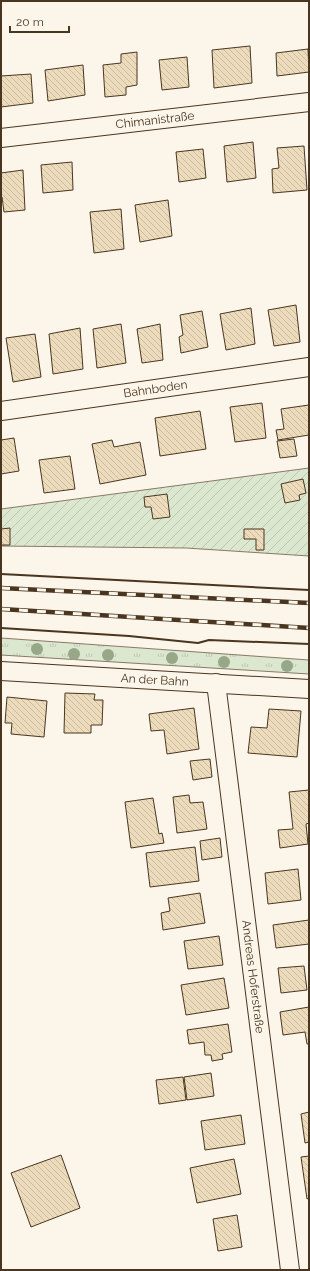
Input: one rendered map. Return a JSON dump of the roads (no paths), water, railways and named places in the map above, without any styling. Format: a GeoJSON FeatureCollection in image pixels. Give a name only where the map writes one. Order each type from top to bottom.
{"type":"FeatureCollection","features":[{"type":"Feature","properties":{"kind":"street","name":"Chimanistraße"},"geometry":{"type":"LineString","coordinates":[[1,138],[309,102]]}},
{"type":"Feature","properties":{"kind":"street","name":"Bahnboden"},"geometry":{"type":"LineString","coordinates":[[1,411],[309,367]]}},
{"type":"Feature","properties":{"kind":"street","name":"An der Bahn"},"geometry":{"type":"LineString","coordinates":[[1,671],[309,689]]}},
{"type":"Feature","properties":{"kind":"street","name":"Andreas Hoferstraße"},"geometry":{"type":"LineString","coordinates":[[216,683],[290,1270]]}},
{"type":"Feature","properties":{"kind":"railway"},"geometry":{"type":"LineString","coordinates":[[1,588],[309,603]]}},
{"type":"Feature","properties":{"kind":"railway"},"geometry":{"type":"LineString","coordinates":[[1,609],[309,628]]}}]}
